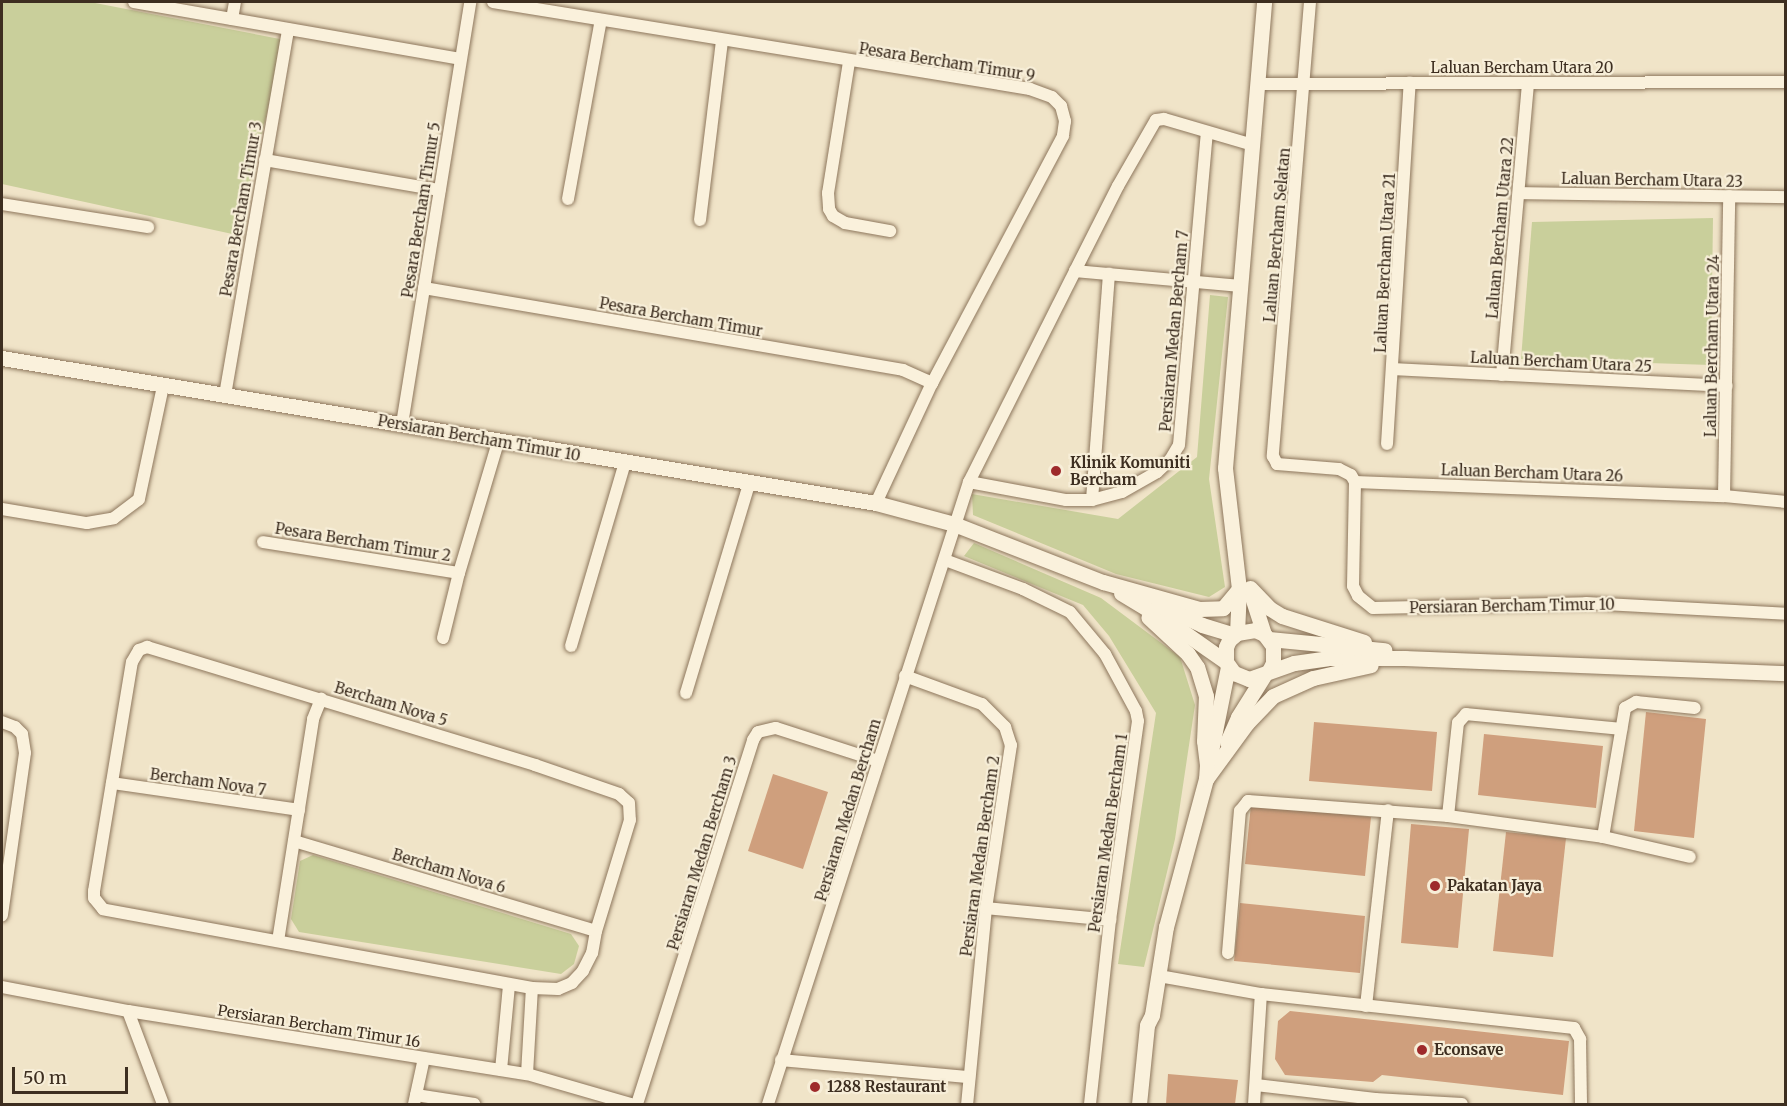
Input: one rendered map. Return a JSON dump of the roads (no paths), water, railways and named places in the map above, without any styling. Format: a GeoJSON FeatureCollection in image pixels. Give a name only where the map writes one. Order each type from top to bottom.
{"type":"FeatureCollection","features":[{"type":"Feature","properties":{"kind":"street"},"geometry":{"type":"LineString","coordinates":[[134,2],[460,59]]}},
{"type":"Feature","properties":{"kind":"street"},"geometry":{"type":"LineString","coordinates":[[232,19],[235,2]]}},
{"type":"Feature","properties":{"kind":"street","name":"Pesara Bercham Timur 5"},"geometry":{"type":"LineString","coordinates":[[402,424],[470,2]]}},
{"type":"Feature","properties":{"kind":"street","name":"Pesara Bercham Timur 9"},"geometry":{"type":"LineString","coordinates":[[493,2],[1043,93],[1056,101],[1064,113],[1065,129],[1059,146],[932,382],[876,503]]}},
{"type":"Feature","properties":{"kind":"street"},"geometry":{"type":"LineString","coordinates":[[1138,1104],[1147,1025],[1152,1016],[1172,896],[1209,771],[1227,664],[1226,647],[1236,634],[1244,589],[1240,540],[1232,516],[1225,468],[1264,2]]}},
{"type":"Feature","properties":{"kind":"street","name":"Laluan Bercham Selatan"},"geometry":{"type":"LineString","coordinates":[[1282,466],[1274,460],[1273,456],[1310,2]]}},
{"type":"Feature","properties":{"kind":"street"},"geometry":{"type":"LineString","coordinates":[[568,199],[601,20]]}},
{"type":"Feature","properties":{"kind":"street","name":"Pesara Bercham Timur 3"},"geometry":{"type":"LineString","coordinates":[[225,395],[288,29]]}},
{"type":"Feature","properties":{"kind":"street"},"geometry":{"type":"LineString","coordinates":[[700,220],[722,40]]}},
{"type":"Feature","properties":{"kind":"street"},"geometry":{"type":"LineString","coordinates":[[849,62],[828,193],[829,209],[833,216],[845,223],[890,231]]}},
{"type":"Feature","properties":{"kind":"street","name":"Laluan Bercham Utara 20"},"geometry":{"type":"LineString","coordinates":[[1258,84],[1785,82]]}},
{"type":"Feature","properties":{"kind":"street","name":"Laluan Bercham Utara 21"},"geometry":{"type":"LineString","coordinates":[[1387,444],[1410,83]]}},
{"type":"Feature","properties":{"kind":"street","name":"Laluan Bercham Utara 22"},"geometry":{"type":"LineString","coordinates":[[1502,375],[1528,83]]}},
{"type":"Feature","properties":{"kind":"street","name":"Persiaran Medan Bercham"},"geometry":{"type":"LineString","coordinates":[[768,1104],[841,886],[878,760],[969,482],[1118,186],[1156,120],[1164,119],[1207,132]]}},
{"type":"Feature","properties":{"kind":"street"},"geometry":{"type":"LineString","coordinates":[[1207,132],[1252,145]]}},
{"type":"Feature","properties":{"kind":"street","name":"Persiaran Medan Bercham 7"},"geometry":{"type":"LineString","coordinates":[[969,482],[1066,500],[1092,500],[1122,492],[1157,472],[1170,460],[1179,446],[1207,132]]}},
{"type":"Feature","properties":{"kind":"street"},"geometry":{"type":"LineString","coordinates":[[265,160],[439,190]]}},
{"type":"Feature","properties":{"kind":"street","name":"Laluan Bercham Utara 23"},"geometry":{"type":"LineString","coordinates":[[1519,193],[1785,197]]}},
{"type":"Feature","properties":{"kind":"street","name":"Laluan Bercham Utara 24"},"geometry":{"type":"LineString","coordinates":[[1724,496],[1728,386],[1728,196]]}},
{"type":"Feature","properties":{"kind":"street"},"geometry":{"type":"LineString","coordinates":[[2,204],[148,227]]}},
{"type":"Feature","properties":{"kind":"street"},"geometry":{"type":"LineString","coordinates":[[1075,271],[1240,286]]}},
{"type":"Feature","properties":{"kind":"street"},"geometry":{"type":"LineString","coordinates":[[1092,500],[1109,274]]}},
{"type":"Feature","properties":{"kind":"street","name":"Pesara Bercham Timur"},"geometry":{"type":"LineString","coordinates":[[424,288],[903,369],[932,382]]}},
{"type":"Feature","properties":{"kind":"street","name":"Persiaran Bercham Timur 10"},"geometry":{"type":"LineString","coordinates":[[2,358],[749,484],[876,503],[954,524],[1103,582],[1134,597]]}},
{"type":"Feature","properties":{"kind":"street","name":"Laluan Bercham Utara 25"},"geometry":{"type":"LineString","coordinates":[[1393,369],[1728,386]]}},
{"type":"Feature","properties":{"kind":"street"},"geometry":{"type":"LineString","coordinates":[[2,509],[87,523],[114,518],[139,499],[163,386]]}},
{"type":"Feature","properties":{"kind":"street"},"geometry":{"type":"LineString","coordinates":[[443,638],[459,573],[498,442]]}},
{"type":"Feature","properties":{"kind":"street"},"geometry":{"type":"LineString","coordinates":[[571,646],[625,462]]}},
{"type":"Feature","properties":{"kind":"street","name":"Laluan Bercham Utara 26"},"geometry":{"type":"LineString","coordinates":[[1282,466],[1339,470],[1351,475],[1355,482],[1724,496],[1785,502]]}},
{"type":"Feature","properties":{"kind":"street","name":"Persiaran Bercham Timur 10"},"geometry":{"type":"LineString","coordinates":[[1355,482],[1353,586],[1358,596],[1373,608],[1586,603],[1785,614]]}},
{"type":"Feature","properties":{"kind":"street"},"geometry":{"type":"LineString","coordinates":[[686,693],[749,484]]}},
{"type":"Feature","properties":{"kind":"street","name":"Pesara Bercham Timur 2"},"geometry":{"type":"LineString","coordinates":[[263,542],[459,573]]}},
{"type":"Feature","properties":{"kind":"street","name":"Persiaran Medan Bercham 1"},"geometry":{"type":"LineString","coordinates":[[945,560],[1023,589],[1070,612],[1105,654],[1132,700],[1138,721],[1110,920],[1090,1104]]}},
{"type":"Feature","properties":{"kind":"street"},"geometry":{"type":"LineString","coordinates":[[1134,597],[1209,610],[1223,608],[1244,589]]}},
{"type":"Feature","properties":{"kind":"street"},"geometry":{"type":"LineString","coordinates":[[1209,771],[1275,655],[1244,589]]}},
{"type":"Feature","properties":{"kind":"street"},"geometry":{"type":"LineString","coordinates":[[1244,589],[1282,616],[1384,650]]}},
{"type":"Feature","properties":{"kind":"street"},"geometry":{"type":"LineString","coordinates":[[1134,597],[1177,615],[1236,634],[1255,630],[1266,637],[1384,650],[1785,664]]}},
{"type":"Feature","properties":{"kind":"street"},"geometry":{"type":"LineString","coordinates":[[1134,597],[1227,664],[1241,678],[1257,678],[1267,672],[1310,660],[1406,658],[1785,673]]}},
{"type":"Feature","properties":{"kind":"street"},"geometry":{"type":"LineString","coordinates":[[1134,597],[1155,625],[1188,654],[1197,668],[1206,696],[1204,741],[1209,771]]}},
{"type":"Feature","properties":{"kind":"street","name":"Bercham Nova 5"},"geometry":{"type":"LineString","coordinates":[[112,783],[132,662],[139,650],[156,648],[535,765],[619,794],[629,803],[630,820],[596,931]]}},
{"type":"Feature","properties":{"kind":"street"},"geometry":{"type":"LineString","coordinates":[[1209,771],[1262,707],[1284,689],[1313,678],[1406,658]]}},
{"type":"Feature","properties":{"kind":"street","name":"Persiaran Medan Bercham 2"},"geometry":{"type":"LineString","coordinates":[[905,676],[982,704],[996,714],[1005,727],[1011,746],[986,908],[967,1104]]}},
{"type":"Feature","properties":{"kind":"street"},"geometry":{"type":"LineString","coordinates":[[278,940],[313,719],[321,699]]}},
{"type":"Feature","properties":{"kind":"street"},"geometry":{"type":"LineString","coordinates":[[1603,837],[1625,708],[1632,702],[1695,708]]}},
{"type":"Feature","properties":{"kind":"street"},"geometry":{"type":"LineString","coordinates":[[1448,816],[1458,723],[1466,714],[1621,729]]}},
{"type":"Feature","properties":{"kind":"street"},"geometry":{"type":"LineString","coordinates":[[2,722],[15,727],[22,734],[26,753],[2,915]]}},
{"type":"Feature","properties":{"kind":"street","name":"Persiaran Medan Bercham 3"},"geometry":{"type":"LineString","coordinates":[[637,1104],[753,740],[758,732],[776,728],[878,760]]}},
{"type":"Feature","properties":{"kind":"street"},"geometry":{"type":"LineString","coordinates":[[112,783],[94,891],[97,904],[103,909],[532,988],[558,989],[572,983],[583,971],[592,953],[596,931]]}},
{"type":"Feature","properties":{"kind":"street","name":"Bercham Nova 7"},"geometry":{"type":"LineString","coordinates":[[112,783],[299,810]]}},
{"type":"Feature","properties":{"kind":"street"},"geometry":{"type":"LineString","coordinates":[[1228,953],[1240,811],[1244,803],[1252,801],[1448,816],[1603,837],[1689,857]]}},
{"type":"Feature","properties":{"kind":"street"},"geometry":{"type":"LineString","coordinates":[[1366,1006],[1388,810]]}},
{"type":"Feature","properties":{"kind":"street","name":"Bercham Nova 6"},"geometry":{"type":"LineString","coordinates":[[294,841],[596,931]]}},
{"type":"Feature","properties":{"kind":"street"},"geometry":{"type":"LineString","coordinates":[[986,908],[1110,920]]}},
{"type":"Feature","properties":{"kind":"street"},"geometry":{"type":"LineString","coordinates":[[1159,976],[1261,994],[1574,1028],[1580,1039],[1581,1104]]}},
{"type":"Feature","properties":{"kind":"street"},"geometry":{"type":"LineString","coordinates":[[501,1070],[509,985]]}},
{"type":"Feature","properties":{"kind":"street","name":"Persiaran Bercham Timur 16"},"geometry":{"type":"LineString","coordinates":[[2,987],[128,1011],[527,1074],[630,1104]]}},
{"type":"Feature","properties":{"kind":"street"},"geometry":{"type":"LineString","coordinates":[[527,1074],[532,988]]}},
{"type":"Feature","properties":{"kind":"street"},"geometry":{"type":"LineString","coordinates":[[1254,1104],[1261,994]]}},
{"type":"Feature","properties":{"kind":"street"},"geometry":{"type":"LineString","coordinates":[[128,1011],[163,1104]]}},
{"type":"Feature","properties":{"kind":"street"},"geometry":{"type":"LineString","coordinates":[[1148,1104],[1155,1025],[1152,1016]]}},
{"type":"Feature","properties":{"kind":"street"},"geometry":{"type":"LineString","coordinates":[[424,1058],[415,1100],[474,1104]]}},
{"type":"Feature","properties":{"kind":"street"},"geometry":{"type":"LineString","coordinates":[[781,1060],[969,1077]]}},
{"type":"Feature","properties":{"kind":"street"},"geometry":{"type":"LineString","coordinates":[[1256,1085],[1375,1102],[1462,1104]]}},
{"type":"Feature","properties":{"kind":"place","name":"Klinik Komuniti Bercham"},"geometry":{"type":"Point","coordinates":[1056,471]}},
{"type":"Feature","properties":{"kind":"place","name":"Pakatan Jaya"},"geometry":{"type":"Point","coordinates":[1435,886]}},
{"type":"Feature","properties":{"kind":"place","name":"Econsave"},"geometry":{"type":"Point","coordinates":[1422,1050]}},
{"type":"Feature","properties":{"kind":"place","name":"1288 Restaurant"},"geometry":{"type":"Point","coordinates":[815,1087]}}]}
